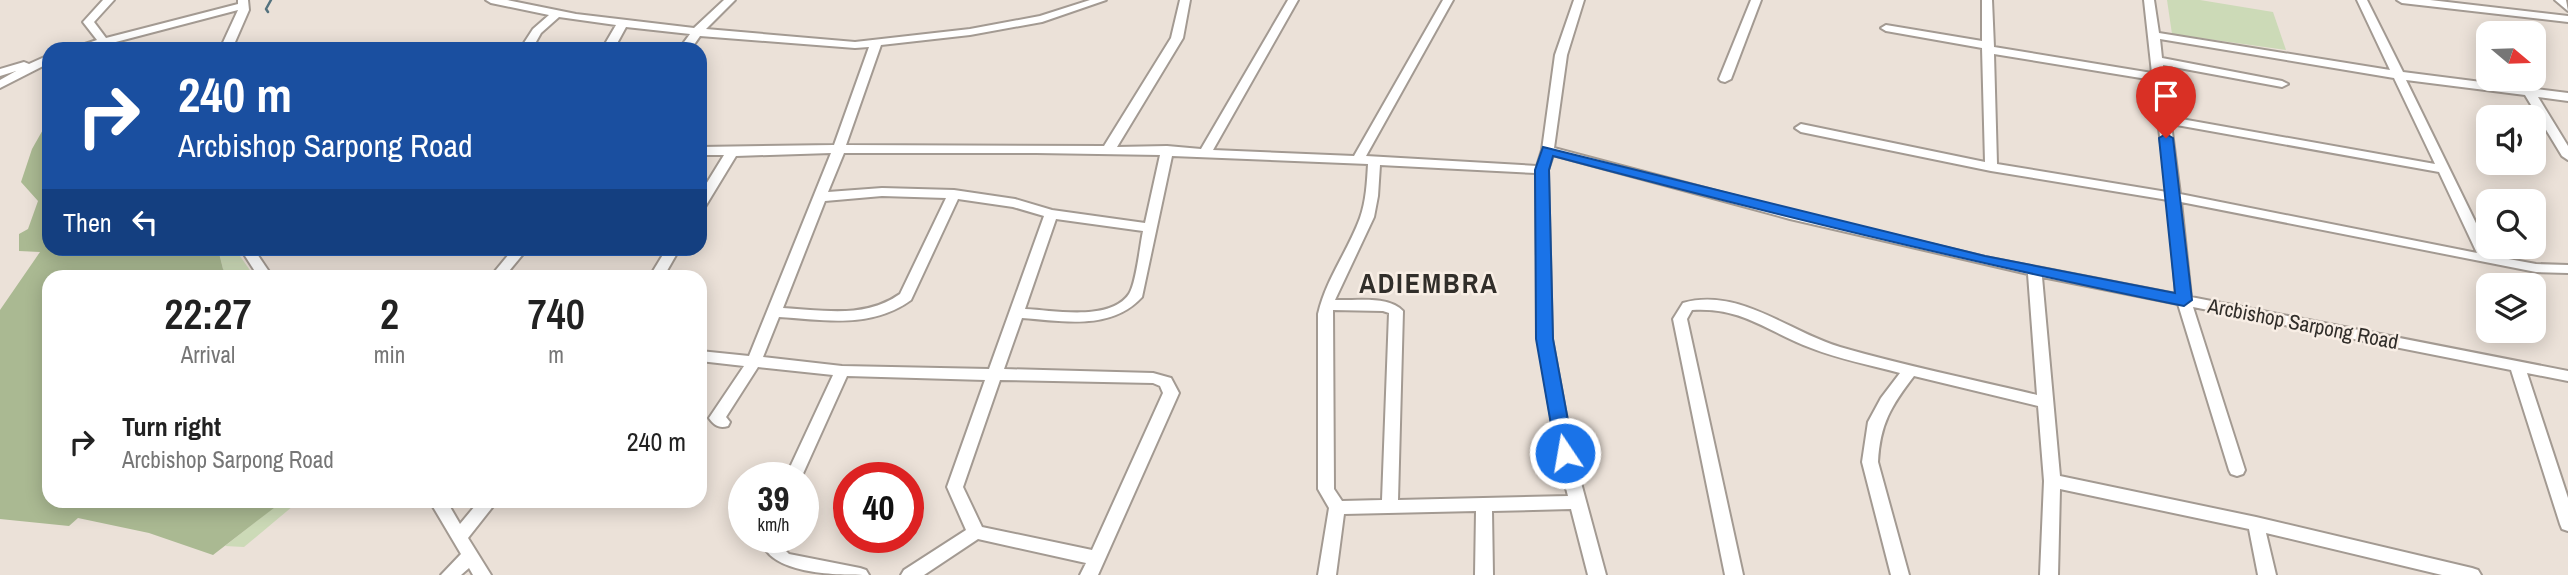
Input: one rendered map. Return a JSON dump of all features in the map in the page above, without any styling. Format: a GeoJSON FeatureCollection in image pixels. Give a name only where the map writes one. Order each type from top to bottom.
{"type":"FeatureCollection","features":[{"type":"Feature","properties":{"kind":"street"},"geometry":{"type":"LineString","coordinates":[[102,42],[88,22],[109,0]]}},
{"type":"Feature","properties":{"kind":"street"},"geometry":{"type":"LineString","coordinates":[[491,0],[556,14],[623,23],[841,44],[876,43],[1042,19],[1101,0]]}},
{"type":"Feature","properties":{"kind":"street"},"geometry":{"type":"LineString","coordinates":[[690,42],[730,0]]}},
{"type":"Feature","properties":{"kind":"street"},"geometry":{"type":"LineString","coordinates":[[1109,149],[1177,38],[1185,0]]}},
{"type":"Feature","properties":{"kind":"street"},"geometry":{"type":"LineString","coordinates":[[1206,151],[1293,0]]}},
{"type":"Feature","properties":{"kind":"street"},"geometry":{"type":"LineString","coordinates":[[1358,160],[1448,0]]}},
{"type":"Feature","properties":{"kind":"street"},"geometry":{"type":"LineString","coordinates":[[1574,0],[1579,0],[1561,55],[1548,150],[1542,170],[1545,339],[1555,407],[1597,575]]}},
{"type":"Feature","properties":{"kind":"street"},"geometry":{"type":"LineString","coordinates":[[1725,79],[1756,0]]}},
{"type":"Feature","properties":{"kind":"street"},"geometry":{"type":"LineString","coordinates":[[1987,0],[1991,167]]}},
{"type":"Feature","properties":{"kind":"street"},"geometry":{"type":"LineString","coordinates":[[2149,0],[2184,300],[2238,470]]}},
{"type":"Feature","properties":{"kind":"street"},"geometry":{"type":"LineString","coordinates":[[2362,0],[2476,237]]}},
{"type":"Feature","properties":{"kind":"street"},"geometry":{"type":"LineString","coordinates":[[2402,0],[2568,19]]}},
{"type":"Feature","properties":{"kind":"street"},"geometry":{"type":"LineString","coordinates":[[2560,0],[2568,8]]}},
{"type":"Feature","properties":{"kind":"street"},"geometry":{"type":"LineString","coordinates":[[112,42],[142,30],[243,3]]}},
{"type":"Feature","properties":{"kind":"street"},"geometry":{"type":"LineString","coordinates":[[229,42],[243,3]]}},
{"type":"Feature","properties":{"kind":"street"},"geometry":{"type":"LineString","coordinates":[[530,42],[537,31],[556,14]]}},
{"type":"Feature","properties":{"kind":"street"},"geometry":{"type":"LineString","coordinates":[[612,42],[623,23]]}},
{"type":"Feature","properties":{"kind":"street"},"geometry":{"type":"LineString","coordinates":[[1886,28],[2158,77]]}},
{"type":"Feature","properties":{"kind":"street"},"geometry":{"type":"LineString","coordinates":[[2152,35],[2398,75],[2568,97]]}},
{"type":"Feature","properties":{"kind":"street"},"geometry":{"type":"LineString","coordinates":[[722,422],[718,418],[754,362],[839,149],[876,43]]}},
{"type":"Feature","properties":{"kind":"street"},"geometry":{"type":"LineString","coordinates":[[0,72],[42,60]]}},
{"type":"Feature","properties":{"kind":"street"},"geometry":{"type":"LineString","coordinates":[[2156,60],[2281,83]]}},
{"type":"Feature","properties":{"kind":"street"},"geometry":{"type":"LineString","coordinates":[[0,85],[42,62]]}},
{"type":"Feature","properties":{"kind":"street"},"geometry":{"type":"LineString","coordinates":[[2529,92],[2568,156]]}},
{"type":"Feature","properties":{"kind":"street"},"geometry":{"type":"LineString","coordinates":[[2163,119],[2442,169]]}},
{"type":"Feature","properties":{"kind":"street"},"geometry":{"type":"LineString","coordinates":[[1801,128],[1991,167],[2174,197],[2476,257]]}},
{"type":"Feature","properties":{"kind":"street"},"geometry":{"type":"LineString","coordinates":[[2551,129],[2568,131]]}},
{"type":"Feature","properties":{"kind":"street"},"geometry":{"type":"LineString","coordinates":[[1017,313],[1099,315],[1122,310],[1137,294],[1167,150]]}},
{"type":"Feature","properties":{"kind":"street"},"geometry":{"type":"LineString","coordinates":[[707,151],[1167,150],[1542,170]]}},
{"type":"Feature","properties":{"kind":"street","name":"Arcbishop Sarpong Road"},"geometry":{"type":"LineString","coordinates":[[1548,150],[1790,215],[2035,271],[2568,376]]}},
{"type":"Feature","properties":{"kind":"street"},"geometry":{"type":"LineString","coordinates":[[707,193],[732,152]]}},
{"type":"Feature","properties":{"kind":"street"},"geometry":{"type":"LineString","coordinates":[[1327,575],[1338,508],[1326,489],[1327,305],[1367,219],[1374,162]]}},
{"type":"Feature","properties":{"kind":"street"},"geometry":{"type":"LineString","coordinates":[[820,197],[882,192],[954,194],[1015,203],[1051,214],[1151,228]]}},
{"type":"Feature","properties":{"kind":"street"},"geometry":{"type":"LineString","coordinates":[[774,312],[878,313],[898,304],[906,297],[954,194]]}},
{"type":"Feature","properties":{"kind":"street"},"geometry":{"type":"LineString","coordinates":[[976,532],[955,487],[1051,214]]}},
{"type":"Feature","properties":{"kind":"street"},"geometry":{"type":"LineString","coordinates":[[503,270],[515,256]]}},
{"type":"Feature","properties":{"kind":"street"},"geometry":{"type":"LineString","coordinates":[[2487,259],[2536,268],[2568,269]]}},
{"type":"Feature","properties":{"kind":"street"},"geometry":{"type":"LineString","coordinates":[[2035,271],[2052,481],[2049,575]]}},
{"type":"Feature","properties":{"kind":"street"},"geometry":{"type":"LineString","coordinates":[[1327,305],[1385,306],[1395,311],[1390,507]]}},
{"type":"Feature","properties":{"kind":"street"},"geometry":{"type":"LineString","coordinates":[[1734,575],[1680,319],[1684,309],[1695,305],[1749,310],[1830,349],[2045,402]]}},
{"type":"Feature","properties":{"kind":"street"},"geometry":{"type":"LineString","coordinates":[[707,357],[842,371],[1153,378],[1166,383],[1170,388],[1168,399],[1089,575]]}},
{"type":"Feature","properties":{"kind":"street"},"geometry":{"type":"LineString","coordinates":[[2518,368],[2568,524]]}},
{"type":"Feature","properties":{"kind":"street"},"geometry":{"type":"LineString","coordinates":[[1900,575],[1870,462],[1870,444],[1880,409],[1911,370]]}},
{"type":"Feature","properties":{"kind":"street"},"geometry":{"type":"LineString","coordinates":[[800,462],[842,371]]}},
{"type":"Feature","properties":{"kind":"street"},"geometry":{"type":"LineString","coordinates":[[2052,481],[2256,524],[2472,575]]}},
{"type":"Feature","properties":{"kind":"street"},"geometry":{"type":"LineString","coordinates":[[1338,508],[1578,502]]}},
{"type":"Feature","properties":{"kind":"street"},"geometry":{"type":"LineString","coordinates":[[1484,504],[1484,575]]}},
{"type":"Feature","properties":{"kind":"street"},"geometry":{"type":"LineString","coordinates":[[442,508],[482,575]]}},
{"type":"Feature","properties":{"kind":"street"},"geometry":{"type":"LineString","coordinates":[[460,536],[483,508]]}},
{"type":"Feature","properties":{"kind":"street"},"geometry":{"type":"LineString","coordinates":[[2256,524],[2267,575]]}},
{"type":"Feature","properties":{"kind":"street"},"geometry":{"type":"LineString","coordinates":[[911,575],[976,532],[1097,558]]}},
{"type":"Feature","properties":{"kind":"street"},"geometry":{"type":"LineString","coordinates":[[777,553],[784,560],[860,575]]}},
{"type":"Feature","properties":{"kind":"street"},"geometry":{"type":"LineString","coordinates":[[450,575],[470,556]]}},
{"type":"Feature","properties":{"kind":"green space"},"geometry":{"type":"Polygon","coordinates":[[[2167,0],[2200,0],[2273,12],[2286,50],[2172,34],[2167,0]]]}},
{"type":"Feature","properties":{"kind":"green space"},"geometry":{"type":"Polygon","coordinates":[[[42,131],[42,256],[220,256],[224,270],[42,270],[42,508],[274,508],[213,555],[149,533],[78,518],[69,526],[0,519],[0,310],[40,252],[19,251],[19,234],[28,229],[38,201],[21,182],[32,149],[42,131]]]}},
{"type":"Feature","properties":{"kind":"green space"},"geometry":{"type":"Polygon","coordinates":[[[220,256],[240,256],[250,270],[224,270],[220,256]]]}},
{"type":"Feature","properties":{"kind":"green space"},"geometry":{"type":"Polygon","coordinates":[[[273,508],[291,508],[244,547],[225,546],[273,508]]]}},
{"type":"Feature","properties":{"kind":"waterway"},"geometry":{"type":"LineString","coordinates":[[268,12],[266,9],[271,0]]}},
{"type":"Feature","properties":{"kind":"district","name":"ADIEMBRA"},"geometry":{"type":"Point","coordinates":[1429,283]}},
{"type":"Feature","properties":{"kind":"route"},"geometry":{"type":"LineString","coordinates":[[1565,453],[1545,339],[1542,170],[1548,150],[1790,215],[1985,261],[2184,300],[2166,138]]}}]}
